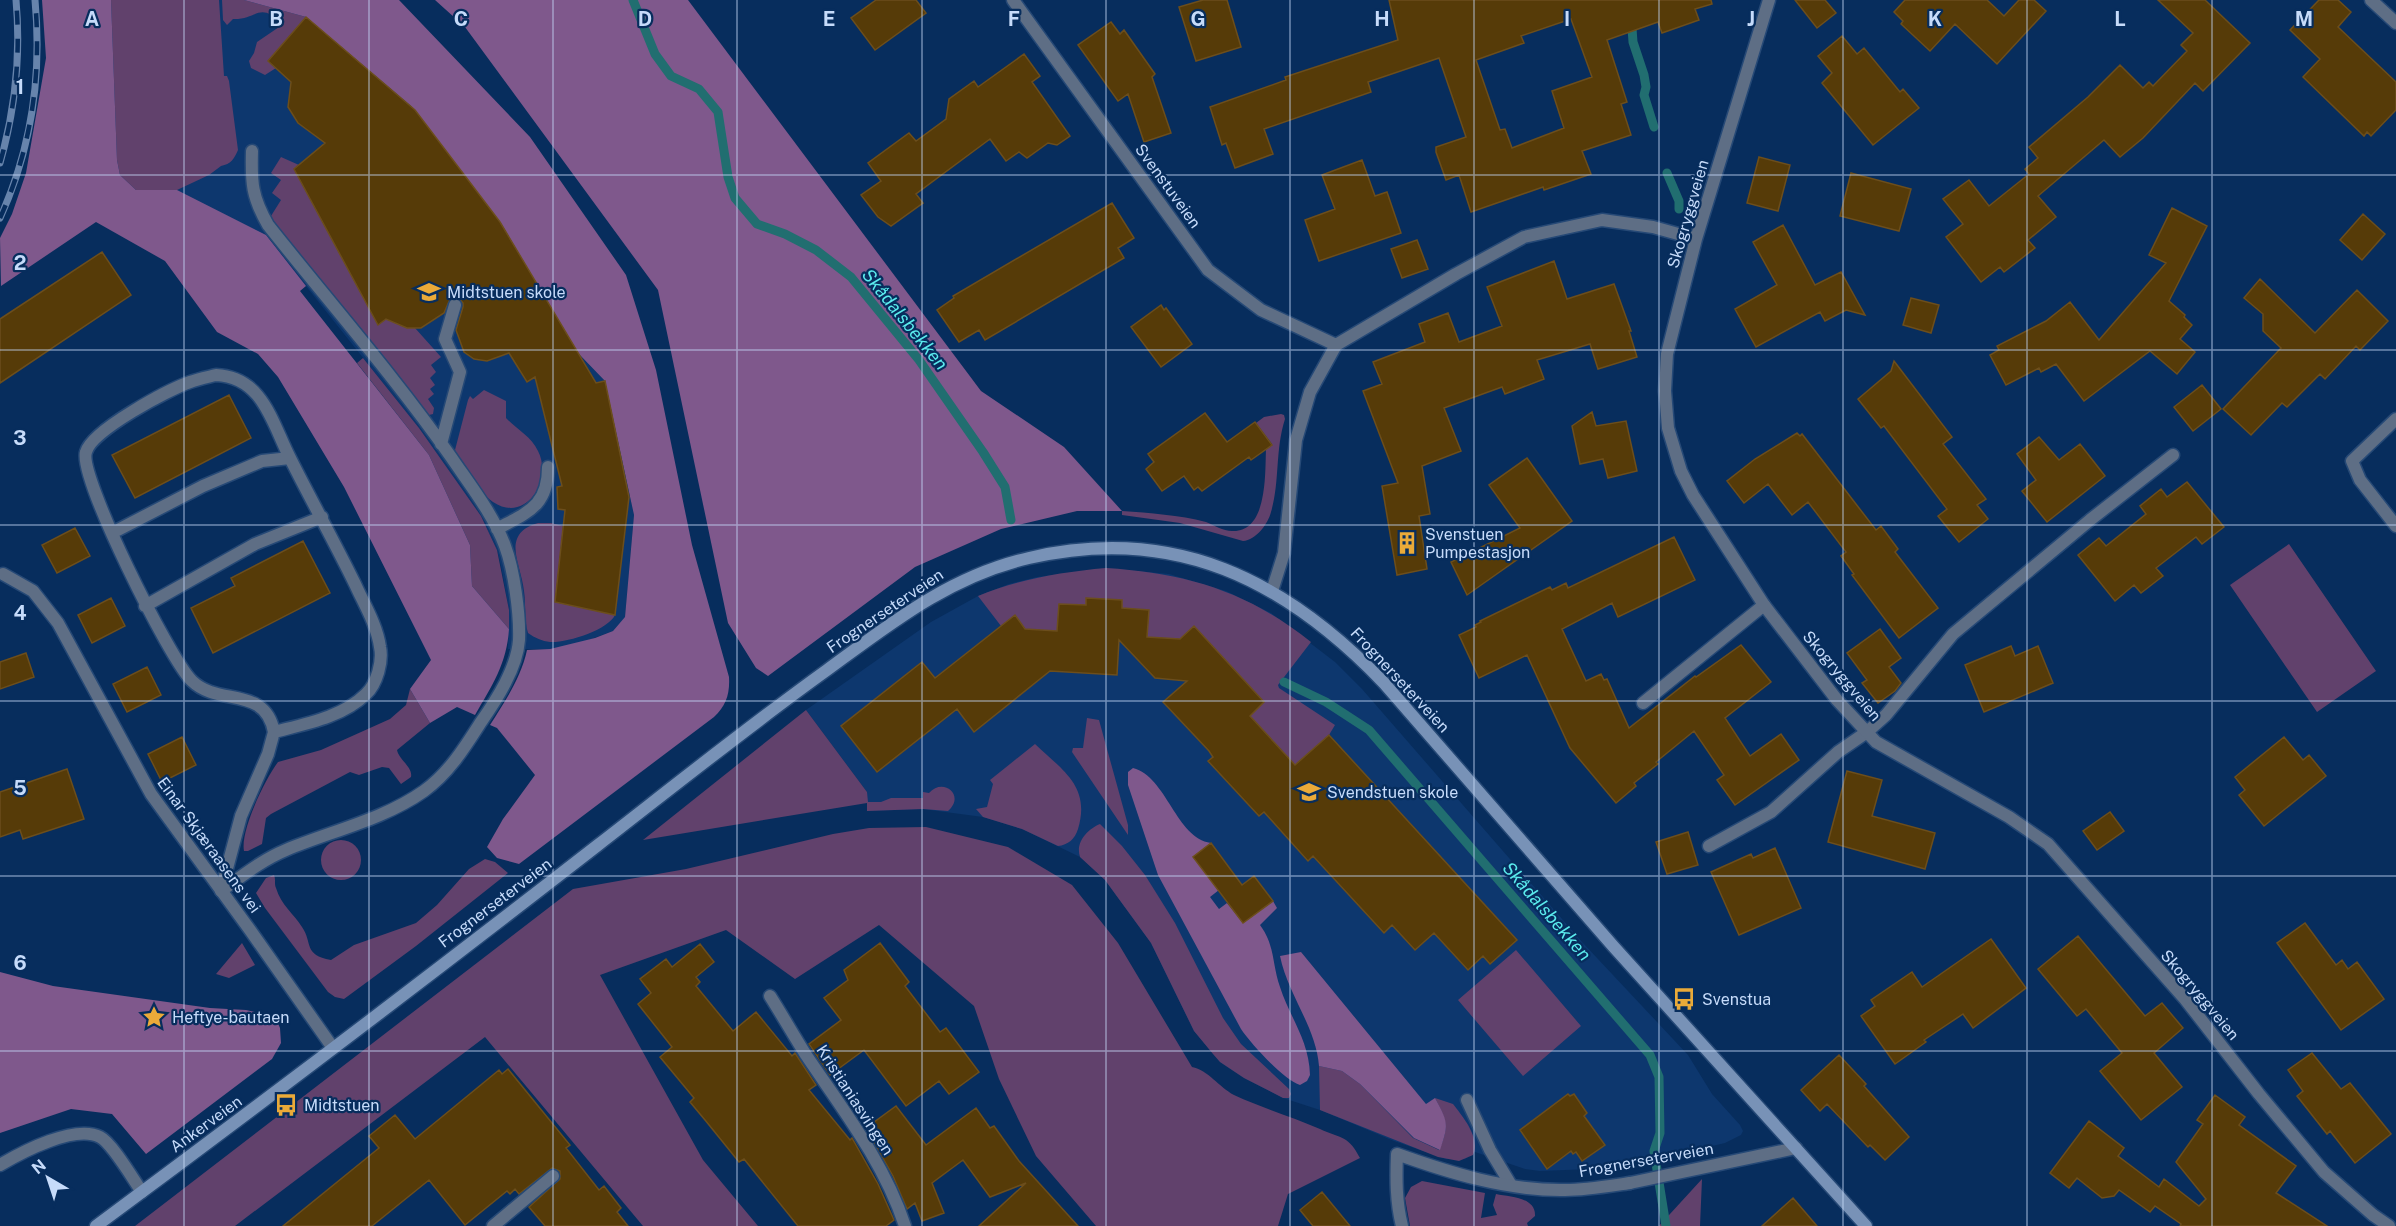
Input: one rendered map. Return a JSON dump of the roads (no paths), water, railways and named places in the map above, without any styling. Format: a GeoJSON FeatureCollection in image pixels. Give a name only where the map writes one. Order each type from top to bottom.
{"type":"FeatureCollection","features":[{"type":"Feature","properties":{"kind":"main road","name":"Frognerseterveien"},"geometry":{"type":"LineString","coordinates":[[333,1048],[765,714],[889,624],[951,586],[986,569],[1031,557],[1096,548],[1154,550],[1207,564],[1272,591],[1332,632],[1384,683],[1613,946],[1866,1226]]}},
{"type":"Feature","properties":{"kind":"main road","name":"Ankerveien"},"geometry":{"type":"LineString","coordinates":[[96,1226],[333,1048]]}},
{"type":"Feature","properties":{"kind":"street","name":"Svenstuveien"},"geometry":{"type":"LineString","coordinates":[[1013,0],[1208,270],[1261,310],[1336,345]]}},
{"type":"Feature","properties":{"kind":"street","name":"Skogryggveien"},"geometry":{"type":"LineString","coordinates":[[1769,0],[1696,239],[1667,354],[1665,391],[1668,428],[1681,471],[1693,495],[1764,605],[1837,700],[1876,742],[2009,817],[2048,844],[2185,999],[2259,1094],[2324,1172],[2389,1226]]}},
{"type":"Feature","properties":{"kind":"street"},"geometry":{"type":"LineString","coordinates":[[2371,0],[2396,23]]}},
{"type":"Feature","properties":{"kind":"street"},"geometry":{"type":"LineString","coordinates":[[221,891],[269,858],[360,823],[424,792],[453,765],[495,699],[508,675],[519,640],[514,579],[506,548],[498,529],[441,444],[268,225],[255,202],[252,151]]}},
{"type":"Feature","properties":{"kind":"street"},"geometry":{"type":"LineString","coordinates":[[1272,591],[1284,553],[1296,440],[1310,392],[1336,345],[1524,237],[1602,220],[1653,227],[1696,239]]}},
{"type":"Feature","properties":{"kind":"street"},"geometry":{"type":"LineString","coordinates":[[441,444],[460,372],[445,339],[455,305]]}},
{"type":"Feature","properties":{"kind":"street"},"geometry":{"type":"LineString","coordinates":[[221,891],[241,816],[268,754],[274,732],[268,714],[254,702],[207,691],[192,682],[183,672],[145,606],[112,533],[86,460],[86,452],[93,438],[106,428],[189,382],[216,375],[228,375],[249,385],[267,408],[369,612],[381,656],[376,674],[366,694],[333,714],[274,732]]}},
{"type":"Feature","properties":{"kind":"street"},"geometry":{"type":"LineString","coordinates":[[2396,419],[2352,461],[2360,480],[2396,526]]}},
{"type":"Feature","properties":{"kind":"street"},"geometry":{"type":"LineString","coordinates":[[1709,846],[1771,812],[1838,752],[1867,732],[1886,715],[1953,634],[2173,454]]}},
{"type":"Feature","properties":{"kind":"street"},"geometry":{"type":"LineString","coordinates":[[112,533],[203,486],[262,461],[290,458]]}},
{"type":"Feature","properties":{"kind":"street"},"geometry":{"type":"LineString","coordinates":[[498,529],[537,505],[546,488],[548,467]]}},
{"type":"Feature","properties":{"kind":"street"},"geometry":{"type":"LineString","coordinates":[[145,606],[255,544],[322,517]]}},
{"type":"Feature","properties":{"kind":"street","name":"Einar Skjæraasens vei"},"geometry":{"type":"LineString","coordinates":[[3,574],[33,591],[58,623],[150,794],[333,1048]]}},
{"type":"Feature","properties":{"kind":"street"},"geometry":{"type":"LineString","coordinates":[[1643,703],[1764,605]]}},
{"type":"Feature","properties":{"kind":"street","name":"Kristianiasvingen"},"geometry":{"type":"LineString","coordinates":[[770,996],[806,1054],[863,1137],[883,1173],[904,1226]]}},
{"type":"Feature","properties":{"kind":"street"},"geometry":{"type":"LineString","coordinates":[[1467,1100],[1490,1150],[1511,1185]]}},
{"type":"Feature","properties":{"kind":"street"},"geometry":{"type":"LineString","coordinates":[[0,1165],[60,1136],[75,1133],[89,1134],[100,1137],[105,1142],[142,1192]]}},
{"type":"Feature","properties":{"kind":"street","name":"Frognerseterveien"},"geometry":{"type":"LineString","coordinates":[[1402,1226],[1396,1184],[1397,1154],[1440,1169],[1511,1185],[1564,1190],[1630,1183],[1796,1148]]}},
{"type":"Feature","properties":{"kind":"street"},"geometry":{"type":"LineString","coordinates":[[493,1226],[553,1176]]}},
{"type":"Feature","properties":{"kind":"waterway","name":"Skådalsbekken"},"geometry":{"type":"LineString","coordinates":[[633,0],[655,54],[671,76],[699,89],[718,112],[728,177],[735,198],[757,224],[785,234],[816,250],[851,277],[919,360],[983,452],[1005,487],[1011,520]]}},
{"type":"Feature","properties":{"kind":"waterway"},"geometry":{"type":"LineString","coordinates":[[1630,0],[1633,42],[1644,75],[1646,87],[1644,95],[1654,127]]}},
{"type":"Feature","properties":{"kind":"waterway"},"geometry":{"type":"LineString","coordinates":[[1667,173],[1679,201],[1679,209]]}},
{"type":"Feature","properties":{"kind":"waterway","name":"Skådalsbekken"},"geometry":{"type":"LineString","coordinates":[[1284,682],[1326,702],[1369,730],[1650,1055],[1659,1077],[1660,1133],[1654,1151],[1666,1226]]}},
{"type":"Feature","properties":{"kind":"railway"},"geometry":{"type":"LineString","coordinates":[[0,163],[10,123],[16,82],[18,41],[16,0]]}},
{"type":"Feature","properties":{"kind":"railway"},"geometry":{"type":"LineString","coordinates":[[0,218],[20,166],[32,112],[37,56],[35,0]]}},
{"type":"Feature","properties":{"kind":"place","name":"Midtstuen skole"},"geometry":{"type":"Point","coordinates":[429,292]}},
{"type":"Feature","properties":{"kind":"place","name":"Svenstuen Pumpestasjon"},"geometry":{"type":"Point","coordinates":[1407,543]}},
{"type":"Feature","properties":{"kind":"place","name":"Svendstuen skole"},"geometry":{"type":"Point","coordinates":[1309,792]}},
{"type":"Feature","properties":{"kind":"place","name":"Svenstua"},"geometry":{"type":"Point","coordinates":[1684,999]}},
{"type":"Feature","properties":{"kind":"place","name":"Heftye-bautaen"},"geometry":{"type":"Point","coordinates":[154,1017]}},
{"type":"Feature","properties":{"kind":"place","name":"Midtstuen"},"geometry":{"type":"Point","coordinates":[286,1105]}}]}
